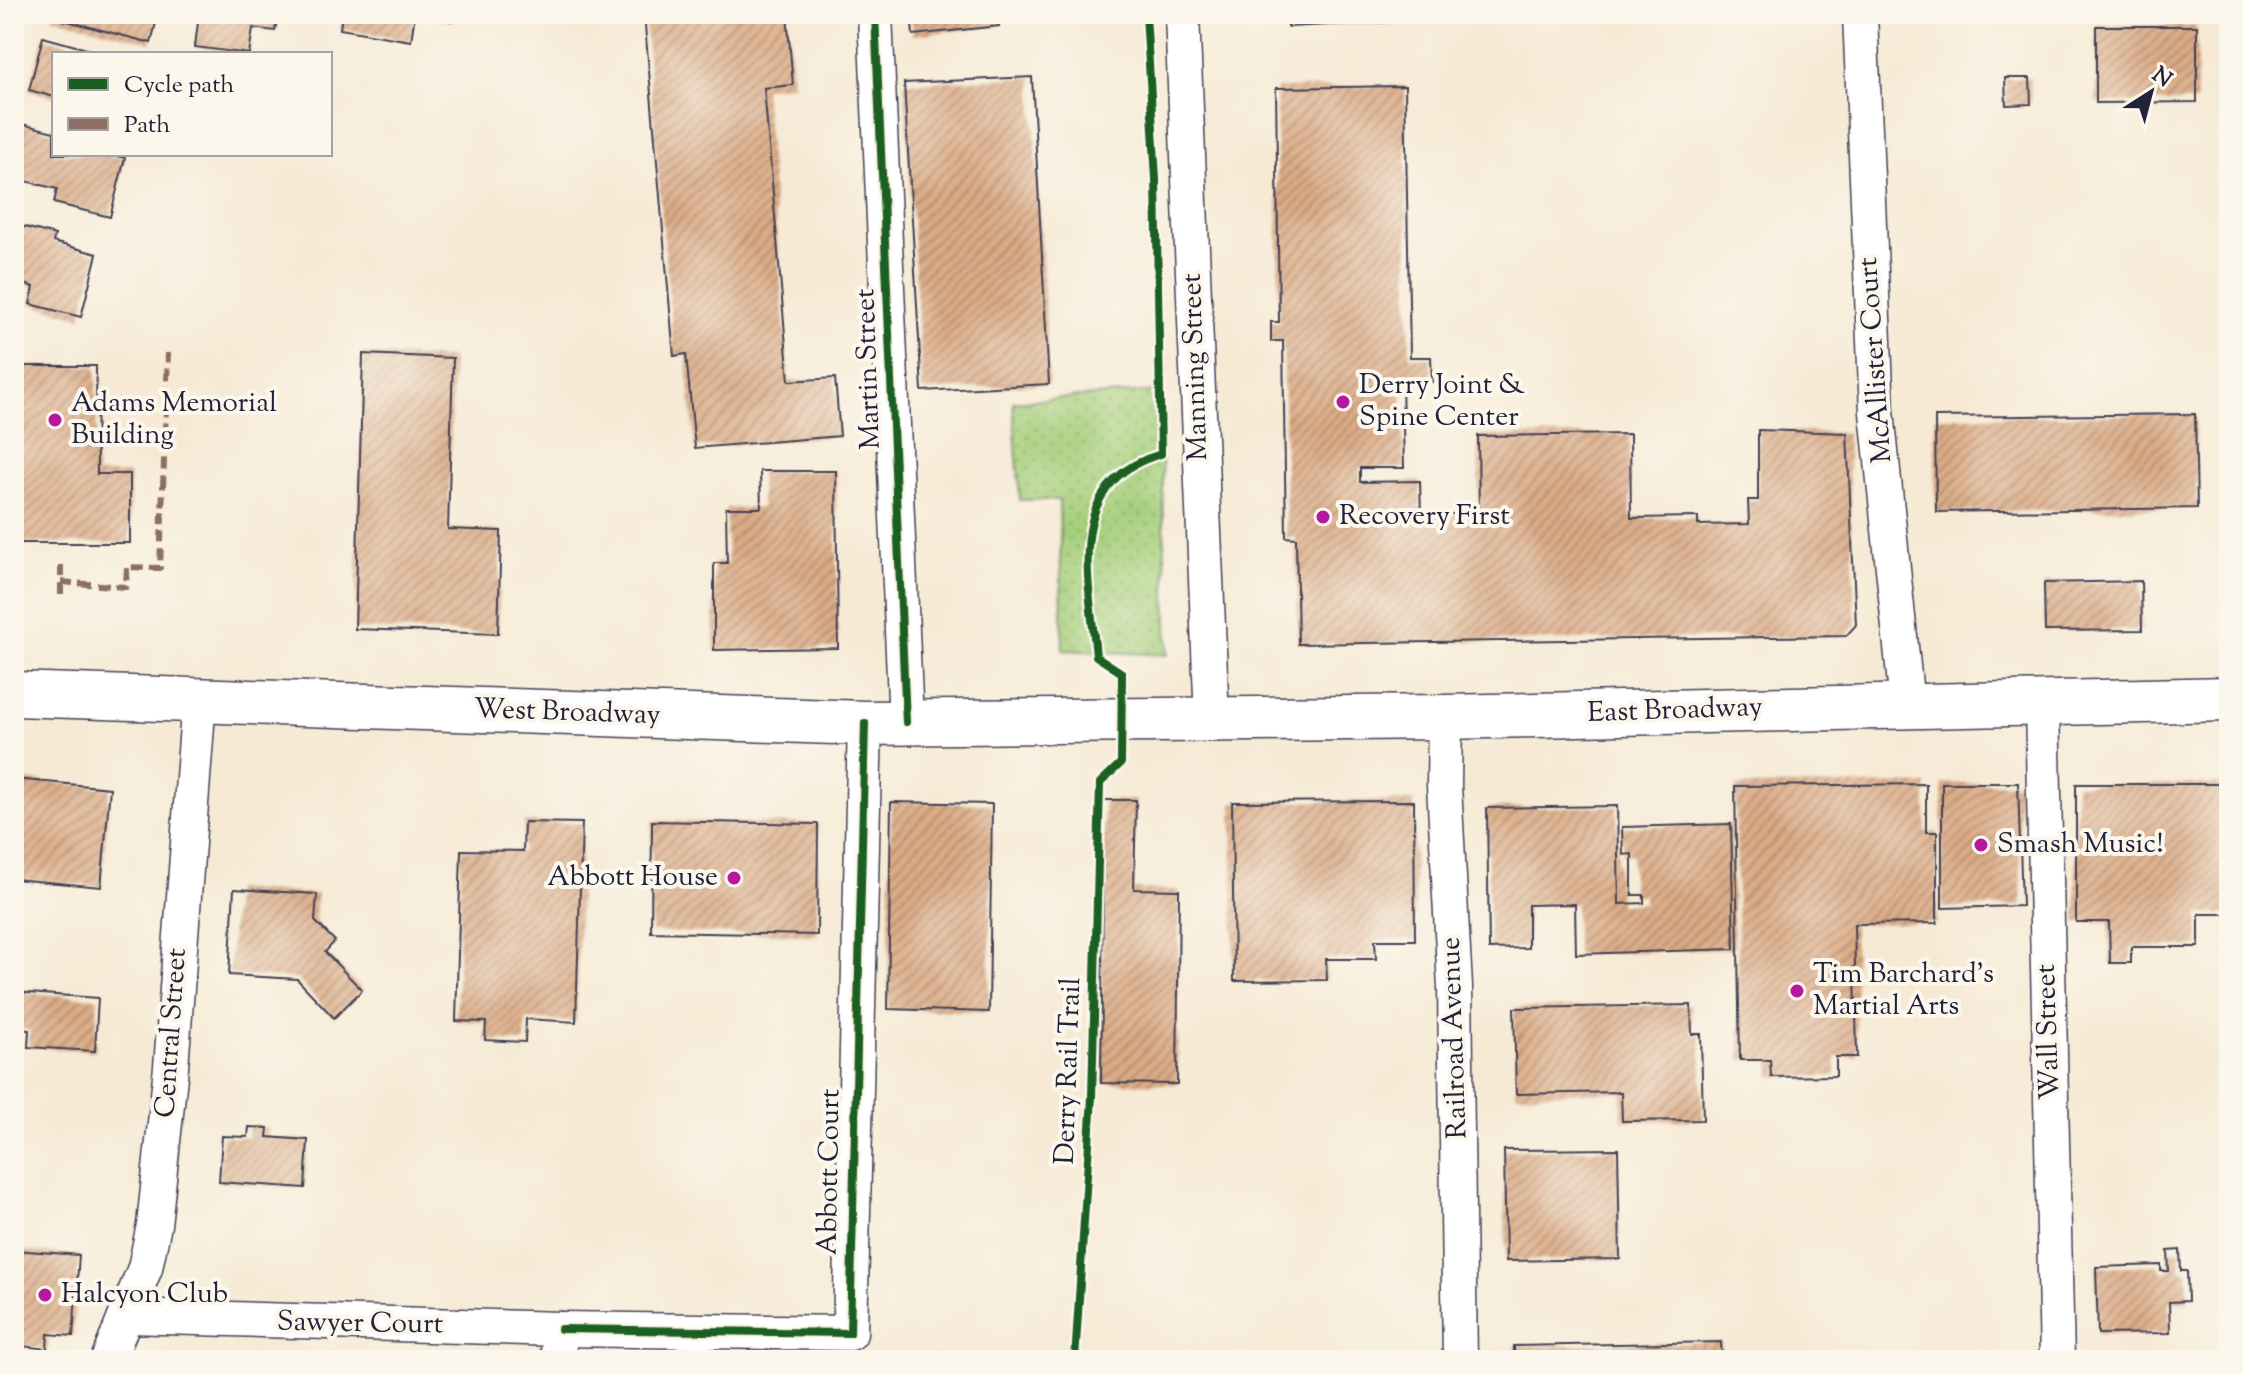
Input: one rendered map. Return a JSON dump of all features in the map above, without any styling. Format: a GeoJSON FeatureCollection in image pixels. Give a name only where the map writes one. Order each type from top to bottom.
{"type":"FeatureCollection","features":[{"type":"Feature","properties":{"kind":"main road","name":"West Broadway"},"geometry":{"type":"LineString","coordinates":[[14,694],[886,722],[1120,720]]}},
{"type":"Feature","properties":{"kind":"main road","name":"East Broadway"},"geometry":{"type":"LineString","coordinates":[[1120,720],[1445,717],[2229,699]]}},
{"type":"Feature","properties":{"kind":"street","name":"Martin Street"},"geometry":{"type":"LineString","coordinates":[[875,14],[886,722]]}},
{"type":"Feature","properties":{"kind":"street","name":"Manning Street"},"geometry":{"type":"LineString","coordinates":[[1182,14],[1212,720]]}},
{"type":"Feature","properties":{"kind":"street","name":"McAllister Court"},"geometry":{"type":"LineString","coordinates":[[1860,14],[1877,412],[1907,705]]}},
{"type":"Feature","properties":{"kind":"street","name":"Central Street"},"geometry":{"type":"LineString","coordinates":[[108,1360],[145,1268],[163,1152],[199,699]]}},
{"type":"Feature","properties":{"kind":"street","name":"Wall Street"},"geometry":{"type":"LineString","coordinates":[[2042,705],[2057,1360]]}},
{"type":"Feature","properties":{"kind":"street","name":"Railroad Avenue"},"geometry":{"type":"LineString","coordinates":[[1445,717],[1444,786],[1455,987],[1460,1360]]}},
{"type":"Feature","properties":{"kind":"street","name":"Abbott Court"},"geometry":{"type":"LineString","coordinates":[[559,1344],[850,1333],[852,1124],[886,722]]}},
{"type":"Feature","properties":{"kind":"street","name":"Sawyer Court"},"geometry":{"type":"LineString","coordinates":[[128,1316],[559,1344]]}},
{"type":"Feature","properties":{"kind":"green space"},"geometry":{"type":"Polygon","coordinates":[[[1160,391],[1168,655],[1063,650],[1059,500],[1020,500],[1013,402],[1160,391]]]}},
{"type":"Feature","properties":{"kind":"building"},"geometry":{"type":"Polygon","coordinates":[[[53,14],[158,14],[151,43],[52,17],[53,14]]]}},
{"type":"Feature","properties":{"kind":"building"},"geometry":{"type":"Polygon","coordinates":[[[199,14],[278,14],[275,31],[253,28],[249,52],[195,47],[199,14]]]}},
{"type":"Feature","properties":{"kind":"building"},"geometry":{"type":"Polygon","coordinates":[[[342,14],[415,14],[411,41],[340,29],[342,14]]]}},
{"type":"Feature","properties":{"kind":"building"},"geometry":{"type":"Polygon","coordinates":[[[419,14],[453,14],[452,21],[419,14]]]}},
{"type":"Feature","properties":{"kind":"building"},"geometry":{"type":"Polygon","coordinates":[[[644,14],[787,14],[793,85],[764,88],[789,381],[835,378],[840,436],[695,448],[686,354],[674,356],[644,14]]]}},
{"type":"Feature","properties":{"kind":"building"},"geometry":{"type":"Polygon","coordinates":[[[911,14],[997,14],[999,26],[913,35],[911,14]]]}},
{"type":"Feature","properties":{"kind":"building"},"geometry":{"type":"Polygon","coordinates":[[[1288,14],[1432,14],[1433,20],[1288,27],[1288,14]]]}},
{"type":"Feature","properties":{"kind":"building"},"geometry":{"type":"Polygon","coordinates":[[[2096,26],[2197,26],[2197,102],[2096,103],[2096,26]]]}},
{"type":"Feature","properties":{"kind":"building"},"geometry":{"type":"Polygon","coordinates":[[[43,37],[97,52],[52,52],[52,96],[29,90],[43,37]]]}},
{"type":"Feature","properties":{"kind":"building"},"geometry":{"type":"Polygon","coordinates":[[[1032,77],[1049,384],[922,391],[904,83],[1032,77]]]}},
{"type":"Feature","properties":{"kind":"building"},"geometry":{"type":"Polygon","coordinates":[[[2005,78],[2030,78],[2031,104],[2006,105],[2005,78]]]}},
{"type":"Feature","properties":{"kind":"building"},"geometry":{"type":"Polygon","coordinates":[[[1405,86],[1410,357],[1431,357],[1432,382],[1402,382],[1404,468],[1360,468],[1360,482],[1420,481],[1421,514],[1479,514],[1478,436],[1630,434],[1631,518],[1698,517],[1698,525],[1749,524],[1748,500],[1758,500],[1758,430],[1847,433],[1856,625],[1846,636],[1298,644],[1296,538],[1286,537],[1283,341],[1271,341],[1271,322],[1279,322],[1276,88],[1405,86]]]}},
{"type":"Feature","properties":{"kind":"building"},"geometry":{"type":"Polygon","coordinates":[[[18,123],[52,132],[52,156],[125,158],[110,217],[54,203],[57,189],[14,178],[18,123]]]}},
{"type":"Feature","properties":{"kind":"building"},"geometry":{"type":"Polygon","coordinates":[[[14,224],[55,235],[53,242],[97,254],[81,317],[30,304],[34,287],[14,281],[14,224]]]}},
{"type":"Feature","properties":{"kind":"building"},"geometry":{"type":"Polygon","coordinates":[[[363,354],[453,358],[448,529],[501,531],[498,634],[355,629],[363,354]]]}},
{"type":"Feature","properties":{"kind":"building","name":"Adams Memorial Building"},"geometry":{"type":"Polygon","coordinates":[[[14,366],[96,366],[97,474],[130,474],[130,543],[14,543],[14,366]]]}},
{"type":"Feature","properties":{"kind":"building"},"geometry":{"type":"Polygon","coordinates":[[[2195,414],[2197,508],[1936,512],[1935,417],[2195,414]]]}},
{"type":"Feature","properties":{"kind":"building"},"geometry":{"type":"Polygon","coordinates":[[[760,471],[836,471],[838,648],[714,650],[714,563],[727,563],[726,508],[761,508],[760,471]]]}},
{"type":"Feature","properties":{"kind":"building"},"geometry":{"type":"Polygon","coordinates":[[[2141,581],[2142,630],[2045,631],[2044,583],[2141,581]]]}},
{"type":"Feature","properties":{"kind":"building"},"geometry":{"type":"Polygon","coordinates":[[[14,779],[110,788],[101,887],[14,879],[14,779]]]}},
{"type":"Feature","properties":{"kind":"building","name":"Smash Music!"},"geometry":{"type":"Polygon","coordinates":[[[1942,783],[2018,783],[2022,906],[1942,908],[1942,783]]]}},
{"type":"Feature","properties":{"kind":"building","name":"Tim Barchard's Martial Arts"},"geometry":{"type":"Polygon","coordinates":[[[1926,784],[1926,832],[1937,832],[1937,923],[1854,924],[1857,1057],[1836,1057],[1836,1076],[1771,1077],[1770,1060],[1740,1060],[1735,786],[1926,784]]]}},
{"type":"Feature","properties":{"kind":"building"},"geometry":{"type":"Polygon","coordinates":[[[2076,784],[2229,784],[2229,914],[2199,914],[2199,947],[2131,947],[2131,963],[2110,963],[2109,922],[2076,922],[2076,784]]]}},
{"type":"Feature","properties":{"kind":"building"},"geometry":{"type":"Polygon","coordinates":[[[1104,800],[1136,800],[1134,889],[1179,890],[1177,1084],[1101,1083],[1104,800]]]}},
{"type":"Feature","properties":{"kind":"building"},"geometry":{"type":"Polygon","coordinates":[[[1414,801],[1415,940],[1375,940],[1376,959],[1326,959],[1327,980],[1234,981],[1232,802],[1414,801]]]}},
{"type":"Feature","properties":{"kind":"building"},"geometry":{"type":"Polygon","coordinates":[[[891,802],[992,804],[989,1012],[888,1009],[891,802]]]}},
{"type":"Feature","properties":{"kind":"building"},"geometry":{"type":"Polygon","coordinates":[[[1617,806],[1619,904],[1644,903],[1644,895],[1632,895],[1632,854],[1623,855],[1622,827],[1731,824],[1734,949],[1576,954],[1575,904],[1528,905],[1528,948],[1489,949],[1487,808],[1617,806]]]}},
{"type":"Feature","properties":{"kind":"building","name":"Abbott House"},"geometry":{"type":"Polygon","coordinates":[[[652,821],[818,824],[817,935],[651,932],[652,821]]]}},
{"type":"Feature","properties":{"kind":"building"},"geometry":{"type":"Polygon","coordinates":[[[524,822],[582,823],[576,1022],[526,1019],[525,1042],[485,1040],[486,1022],[456,1021],[461,850],[523,851],[524,822]]]}},
{"type":"Feature","properties":{"kind":"building"},"geometry":{"type":"Polygon","coordinates":[[[234,889],[317,894],[315,921],[335,941],[325,952],[362,990],[334,1018],[297,979],[229,975],[234,889]]]}},
{"type":"Feature","properties":{"kind":"building"},"geometry":{"type":"Polygon","coordinates":[[[14,992],[98,998],[95,1051],[28,1047],[29,1030],[14,1029],[14,992]]]}},
{"type":"Feature","properties":{"kind":"building"},"geometry":{"type":"Polygon","coordinates":[[[1691,1005],[1692,1034],[1701,1034],[1703,1120],[1622,1121],[1621,1092],[1516,1094],[1514,1008],[1691,1005]]]}},
{"type":"Feature","properties":{"kind":"building"},"geometry":{"type":"Polygon","coordinates":[[[249,1127],[268,1128],[267,1137],[308,1140],[305,1188],[219,1182],[222,1136],[248,1137],[249,1127]]]}},
{"type":"Feature","properties":{"kind":"building"},"geometry":{"type":"Polygon","coordinates":[[[1618,1149],[1620,1259],[1506,1261],[1504,1150],[1618,1149]]]}},
{"type":"Feature","properties":{"kind":"building","name":"Halcyon Club"},"geometry":{"type":"Polygon","coordinates":[[[14,1250],[79,1255],[73,1336],[48,1334],[47,1349],[22,1346],[21,1360],[14,1360],[14,1250]]]}},
{"type":"Feature","properties":{"kind":"building"},"geometry":{"type":"Polygon","coordinates":[[[2180,1250],[2181,1271],[2187,1271],[2188,1301],[2169,1302],[2170,1333],[2098,1334],[2096,1267],[2161,1265],[2161,1271],[2169,1271],[2168,1251],[2180,1250]]]}},
{"type":"Feature","properties":{"kind":"building"},"geometry":{"type":"Polygon","coordinates":[[[1721,1342],[1722,1360],[1514,1360],[1514,1346],[1721,1342]]]}},
{"type":"Feature","properties":{"kind":"marked path"},"geometry":{"type":"LineString","coordinates":[[61,582],[126,587],[127,567],[160,568],[168,353]]}},
{"type":"Feature","properties":{"kind":"marked path"},"geometry":{"type":"LineString","coordinates":[[61,565],[61,595]]}},
{"type":"Feature","properties":{"kind":"cycle path"},"geometry":{"type":"LineString","coordinates":[[875,14],[906,722]]}},
{"type":"Feature","properties":{"kind":"cycle path","name":"Derry Rail Trail"},"geometry":{"type":"LineString","coordinates":[[1075,1360],[1092,1097],[1100,783],[1121,763],[1122,673],[1096,656],[1089,595],[1089,536],[1096,509],[1109,486],[1130,467],[1161,454],[1156,179],[1146,14]]}},
{"type":"Feature","properties":{"kind":"cycle path"},"geometry":{"type":"LineString","coordinates":[[561,1329],[850,1333],[865,723]]}},
{"type":"Feature","properties":{"kind":"place","name":"Derry Joint & Spine Center"},"geometry":{"type":"Point","coordinates":[1343,402]}},
{"type":"Feature","properties":{"kind":"place","name":"Adams Memorial Building"},"geometry":{"type":"Point","coordinates":[55,420]}},
{"type":"Feature","properties":{"kind":"place","name":"Recovery First"},"geometry":{"type":"Point","coordinates":[1323,517]}},
{"type":"Feature","properties":{"kind":"place","name":"Smash Music!"},"geometry":{"type":"Point","coordinates":[1981,845]}},
{"type":"Feature","properties":{"kind":"place","name":"Abbott House"},"geometry":{"type":"Point","coordinates":[734,878]}},
{"type":"Feature","properties":{"kind":"place","name":"Tim Barchard's Martial Arts"},"geometry":{"type":"Point","coordinates":[1797,991]}},
{"type":"Feature","properties":{"kind":"place","name":"Halcyon Club"},"geometry":{"type":"Point","coordinates":[45,1295]}}]}
